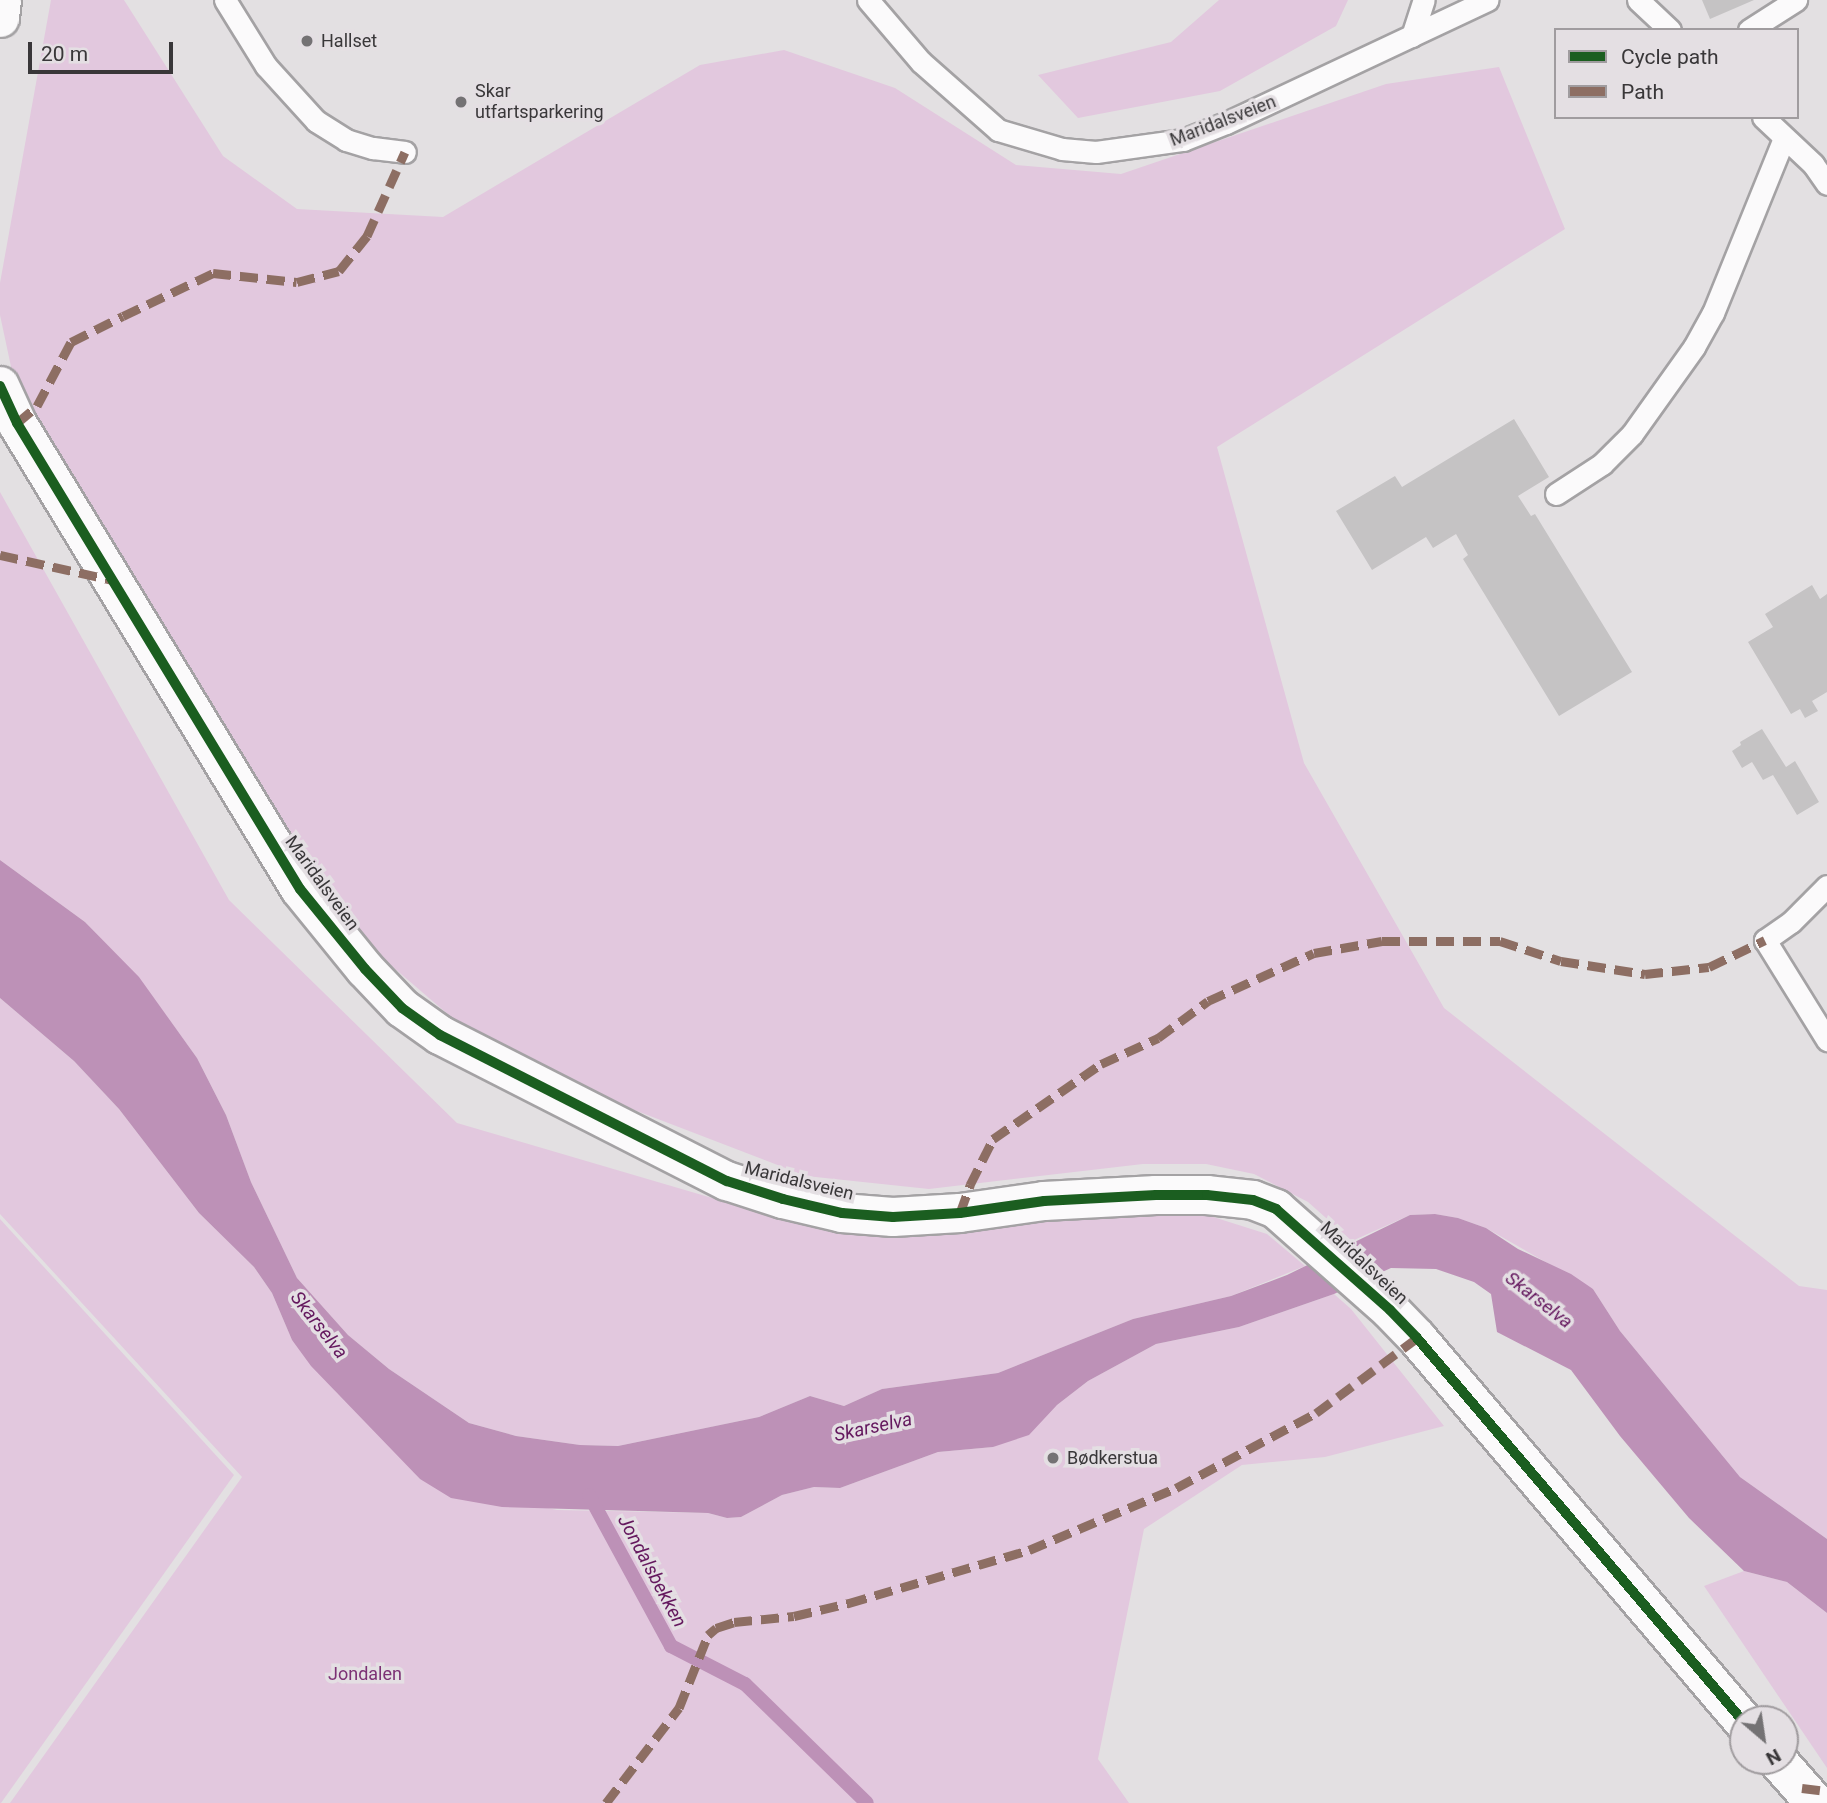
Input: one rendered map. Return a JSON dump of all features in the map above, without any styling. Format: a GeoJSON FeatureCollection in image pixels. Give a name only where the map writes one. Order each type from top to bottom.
{"type":"FeatureCollection","features":[{"type":"Feature","properties":{"kind":"street"},"geometry":{"type":"LineString","coordinates":[[0,18],[2,0]]}},
{"type":"Feature","properties":{"kind":"street","name":"Maridalsveien"},"geometry":{"type":"LineString","coordinates":[[0,386],[17,423],[300,889],[365,969],[402,1008],[440,1035],[727,1181],[783,1199],[842,1213],[893,1217],[960,1213],[1044,1201],[1206,1195],[1253,1200],[1276,1209],[1306,1232],[1390,1310],[1729,1705]]}},
{"type":"Feature","properties":{"kind":"street"},"geometry":{"type":"LineString","coordinates":[[1790,1775],[1815,1803]]}},
{"type":"Feature","properties":{"kind":"lane"},"geometry":{"type":"LineString","coordinates":[[225,0],[266,66],[293,100],[316,121],[346,140],[373,148],[405,152]]}},
{"type":"Feature","properties":{"kind":"lane","name":"Maridalsveien"},"geometry":{"type":"LineString","coordinates":[[868,0],[921,62],[998,130],[1050,146],[1096,152],[1183,140],[1272,103],[1487,0]]}},
{"type":"Feature","properties":{"kind":"lane"},"geometry":{"type":"LineString","coordinates":[[1412,36],[1424,0]]}},
{"type":"Feature","properties":{"kind":"lane"},"geometry":{"type":"LineString","coordinates":[[1639,0],[1668,28]]}},
{"type":"Feature","properties":{"kind":"lane"},"geometry":{"type":"LineString","coordinates":[[1752,28],[1796,0]]}},
{"type":"Feature","properties":{"kind":"lane"},"geometry":{"type":"LineString","coordinates":[[1765,119],[1813,164],[1827,184]]}},
{"type":"Feature","properties":{"kind":"lane"},"geometry":{"type":"LineString","coordinates":[[1556,494],[1602,464],[1632,434],[1694,347],[1713,313],[1784,138]]}},
{"type":"Feature","properties":{"kind":"lane"},"geometry":{"type":"LineString","coordinates":[[1827,886],[1791,922],[1765,940],[1827,1040]]}},
{"type":"Feature","properties":{"kind":"green space"},"geometry":{"type":"Polygon","coordinates":[[[51,0],[124,0],[223,156],[297,209],[443,217],[700,65],[784,50],[895,88],[1016,165],[1121,174],[1386,84],[1499,67],[1565,229],[1217,447],[1304,763],[1444,1008],[1799,1286],[1827,1290],[1827,1539],[1740,1477],[1620,1331],[1593,1289],[1486,1228],[1458,1218],[1435,1214],[1410,1215],[1352,1241],[1308,1202],[1254,1174],[1206,1164],[1143,1164],[929,1189],[806,1176],[499,1058],[317,902],[23,423],[0,315],[0,283],[51,0]]]}},
{"type":"Feature","properties":{"kind":"green space"},"geometry":{"type":"Polygon","coordinates":[[[1219,0],[1348,0],[1336,26],[1220,91],[1078,118],[1038,75],[1171,42],[1219,0]]]}},
{"type":"Feature","properties":{"kind":"green space"},"geometry":{"type":"Polygon","coordinates":[[[0,492],[229,900],[457,1123],[797,1223],[890,1228],[1100,1207],[1207,1215],[1267,1234],[1305,1266],[1231,1296],[1133,1319],[998,1373],[882,1389],[844,1406],[810,1396],[759,1417],[618,1446],[580,1445],[516,1436],[469,1423],[389,1369],[348,1335],[297,1278],[251,1182],[226,1115],[197,1058],[139,978],[85,922],[0,860],[0,492]]]}},
{"type":"Feature","properties":{"kind":"green space","name":"Jondalen"},"geometry":{"type":"Polygon","coordinates":[[[0,998],[74,1061],[119,1109],[199,1213],[254,1267],[272,1293],[292,1340],[337,1393],[380,1434],[420,1479],[557,1510],[708,1513],[727,1518],[741,1517],[782,1495],[814,1487],[840,1488],[938,1452],[993,1447],[1088,1381],[1156,1344],[1239,1327],[1334,1294],[1351,1309],[1444,1426],[1325,1457],[1242,1465],[1144,1529],[1098,1759],[1129,1803],[10,1803],[242,1477],[0,1214],[0,998]]]}},
{"type":"Feature","properties":{"kind":"green space"},"geometry":{"type":"Polygon","coordinates":[[[0,1219],[234,1475],[1,1803],[0,1803],[0,1219]]]}},
{"type":"Feature","properties":{"kind":"green space"},"geometry":{"type":"Polygon","coordinates":[[[1744,1571],[1787,1582],[1827,1613],[1827,1768],[1799,1727],[1799,1705],[1784,1705],[1704,1586],[1744,1571]]]}},
{"type":"Feature","properties":{"kind":"water","name":"Skarselva"},"geometry":{"type":"Polygon","coordinates":[[[0,860],[85,922],[139,977],[197,1058],[226,1115],[251,1182],[297,1278],[348,1335],[389,1369],[469,1423],[516,1436],[580,1445],[618,1446],[759,1417],[810,1396],[844,1406],[882,1389],[998,1373],[1133,1319],[1231,1296],[1287,1275],[1410,1215],[1435,1214],[1458,1218],[1486,1228],[1518,1249],[1571,1274],[1593,1289],[1620,1331],[1740,1477],[1827,1539],[1827,1613],[1787,1582],[1744,1571],[1689,1518],[1620,1436],[1571,1370],[1497,1332],[1491,1294],[1474,1282],[1436,1269],[1391,1268],[1334,1294],[1239,1327],[1156,1344],[1088,1381],[1057,1405],[1029,1435],[993,1447],[938,1452],[840,1488],[814,1487],[782,1495],[741,1517],[727,1518],[708,1513],[502,1507],[451,1498],[420,1479],[311,1366],[292,1340],[272,1293],[254,1267],[199,1213],[119,1109],[74,1061],[0,998],[0,860]]]}},
{"type":"Feature","properties":{"kind":"building"},"geometry":{"type":"Polygon","coordinates":[[[1702,0],[1754,0],[1710,19],[1702,0]]]}},
{"type":"Feature","properties":{"kind":"building"},"geometry":{"type":"Polygon","coordinates":[[[1514,419],[1549,477],[1518,496],[1531,516],[1535,514],[1632,672],[1559,716],[1463,559],[1468,555],[1456,534],[1433,548],[1426,537],[1372,570],[1336,511],[1395,476],[1402,487],[1514,419]]]}},
{"type":"Feature","properties":{"kind":"building"},"geometry":{"type":"Polygon","coordinates":[[[1812,585],[1820,599],[1827,594],[1827,692],[1812,701],[1818,711],[1805,718],[1800,709],[1791,714],[1748,642],[1773,627],[1765,614],[1812,585]]]}},
{"type":"Feature","properties":{"kind":"building"},"geometry":{"type":"Polygon","coordinates":[[[1762,729],[1786,767],[1795,761],[1819,802],[1797,815],[1773,775],[1763,780],[1752,762],[1742,768],[1732,751],[1741,745],[1740,742],[1762,729]]]}},
{"type":"Feature","properties":{"kind":"waterway","name":"Jondalsbekken"},"geometry":{"type":"LineString","coordinates":[[589,1495],[671,1646],[745,1684],[867,1803]]}},
{"type":"Feature","properties":{"kind":"marked path"},"geometry":{"type":"LineString","coordinates":[[17,423],[37,406],[71,342],[213,273],[297,282],[339,271],[367,236],[405,152]]}},
{"type":"Feature","properties":{"kind":"marked path"},"geometry":{"type":"LineString","coordinates":[[0,555],[113,580]]}},
{"type":"Feature","properties":{"kind":"marked path"},"geometry":{"type":"LineString","coordinates":[[960,1213],[970,1185],[993,1139],[1101,1064],[1158,1038],[1208,1001],[1314,953],[1382,941],[1500,941],[1561,961],[1645,974],[1709,967],[1765,940]]}},
{"type":"Feature","properties":{"kind":"marked path"},"geometry":{"type":"LineString","coordinates":[[606,1803],[679,1708],[708,1635],[716,1628],[734,1622],[794,1616],[849,1603],[1029,1550],[1176,1488],[1316,1413],[1417,1338]]}},
{"type":"Feature","properties":{"kind":"marked path"},"geometry":{"type":"LineString","coordinates":[[1802,1788],[1827,1791]]}},
{"type":"Feature","properties":{"kind":"cycle path"},"geometry":{"type":"LineString","coordinates":[[0,386],[17,423],[300,889],[365,969],[402,1008],[440,1035],[727,1181],[783,1199],[842,1213],[893,1217],[960,1213],[1044,1201],[1156,1195],[1207,1195],[1253,1200],[1276,1209],[1390,1310],[1417,1338],[1729,1705]]}},
{"type":"Feature","properties":{"kind":"place","name":"Hallset"},"geometry":{"type":"Point","coordinates":[307,41]}},
{"type":"Feature","properties":{"kind":"place","name":"Skar utfartsparkering"},"geometry":{"type":"Point","coordinates":[461,102]}},
{"type":"Feature","properties":{"kind":"place","name":"Bødkerstua"},"geometry":{"type":"Point","coordinates":[1053,1458]}}]}
